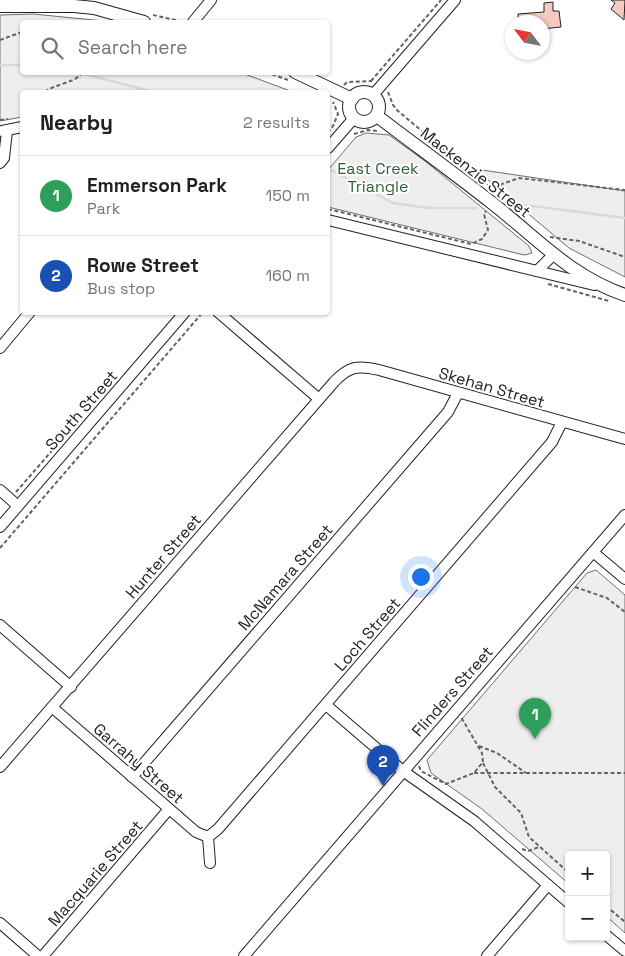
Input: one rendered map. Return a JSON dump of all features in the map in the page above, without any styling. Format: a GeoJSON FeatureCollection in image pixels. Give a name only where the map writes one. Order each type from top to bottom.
{"type":"FeatureCollection","features":[{"type":"Feature","properties":{"kind":"main road"},"geometry":{"type":"LineString","coordinates":[[0,6],[74,6],[94,8],[137,20]]}},
{"type":"Feature","properties":{"kind":"main road"},"geometry":{"type":"LineString","coordinates":[[302,75],[352,98]]}},
{"type":"Feature","properties":{"kind":"main road"},"geometry":{"type":"LineString","coordinates":[[372,86],[379,107],[376,116],[366,122],[354,118],[349,109],[352,98],[372,86]]}},
{"type":"Feature","properties":{"kind":"main road","name":"Mackenzie Street"},"geometry":{"type":"LineString","coordinates":[[376,116],[496,199],[553,255],[576,272],[602,287],[625,295]]}},
{"type":"Feature","properties":{"kind":"street"},"geometry":{"type":"LineString","coordinates":[[195,20],[211,0]]}},
{"type":"Feature","properties":{"kind":"street"},"geometry":{"type":"LineString","coordinates":[[372,86],[455,0]]}},
{"type":"Feature","properties":{"kind":"street"},"geometry":{"type":"LineString","coordinates":[[330,146],[354,118]]}},
{"type":"Feature","properties":{"kind":"street"},"geometry":{"type":"LineString","coordinates":[[0,162],[4,158],[3,131],[20,127]]}},
{"type":"Feature","properties":{"kind":"street","name":"Mackenzie Street"},"geometry":{"type":"LineString","coordinates":[[330,220],[602,287]]}},
{"type":"Feature","properties":{"kind":"street"},"geometry":{"type":"LineString","coordinates":[[537,271],[553,255]]}},
{"type":"Feature","properties":{"kind":"street"},"geometry":{"type":"LineString","coordinates":[[0,348],[28,315]]}},
{"type":"Feature","properties":{"kind":"street","name":"South Street"},"geometry":{"type":"LineString","coordinates":[[0,527],[182,315]]}},
{"type":"Feature","properties":{"kind":"street"},"geometry":{"type":"LineString","coordinates":[[221,315],[319,399]]}},
{"type":"Feature","properties":{"kind":"street","name":"Skehan Street"},"geometry":{"type":"LineString","coordinates":[[352,367],[360,366],[379,370],[625,439]]}},
{"type":"Feature","properties":{"kind":"street","name":"Hunter Street"},"geometry":{"type":"LineString","coordinates":[[0,767],[319,399],[342,373],[352,367]]}},
{"type":"Feature","properties":{"kind":"street","name":"McNamara Street"},"geometry":{"type":"LineString","coordinates":[[132,777],[448,412],[458,393]]}},
{"type":"Feature","properties":{"kind":"street","name":"Loch Street"},"geometry":{"type":"LineString","coordinates":[[208,837],[218,829],[552,442],[562,422]]}},
{"type":"Feature","properties":{"kind":"street"},"geometry":{"type":"LineString","coordinates":[[0,490],[18,506]]}},
{"type":"Feature","properties":{"kind":"street","name":"Flinders Street"},"geometry":{"type":"LineString","coordinates":[[244,956],[403,771],[458,714],[625,514]]}},
{"type":"Feature","properties":{"kind":"street"},"geometry":{"type":"LineString","coordinates":[[594,552],[625,579]]}},
{"type":"Feature","properties":{"kind":"street"},"geometry":{"type":"LineString","coordinates":[[0,625],[71,687]]}},
{"type":"Feature","properties":{"kind":"street"},"geometry":{"type":"LineString","coordinates":[[326,704],[403,771],[474,821],[565,900]]}},
{"type":"Feature","properties":{"kind":"street","name":"Garrahy Street"},"geometry":{"type":"LineString","coordinates":[[52,708],[196,832],[208,837]]}},
{"type":"Feature","properties":{"kind":"street","name":"Macquarie Street"},"geometry":{"type":"LineString","coordinates":[[43,956],[169,809]]}},
{"type":"Feature","properties":{"kind":"street"},"geometry":{"type":"LineString","coordinates":[[208,837],[210,863]]}},
{"type":"Feature","properties":{"kind":"street"},"geometry":{"type":"LineString","coordinates":[[487,956],[548,886]]}},
{"type":"Feature","properties":{"kind":"street"},"geometry":{"type":"LineString","coordinates":[[0,923],[38,956]]}},
{"type":"Feature","properties":{"kind":"street"},"geometry":{"type":"LineString","coordinates":[[610,938],[625,951]]}},
{"type":"Feature","properties":{"kind":"path"},"geometry":{"type":"LineString","coordinates":[[344,85],[346,82],[372,86],[441,0]]}},
{"type":"Feature","properties":{"kind":"path"},"geometry":{"type":"LineString","coordinates":[[0,40],[20,33]]}},
{"type":"Feature","properties":{"kind":"path"},"geometry":{"type":"LineString","coordinates":[[49,90],[81,75]]}},
{"type":"Feature","properties":{"kind":"path"},"geometry":{"type":"LineString","coordinates":[[330,209],[471,244],[482,239],[488,230],[484,214],[496,199],[487,185],[398,111],[387,92]]}},
{"type":"Feature","properties":{"kind":"path"},"geometry":{"type":"LineString","coordinates":[[330,130],[337,119],[337,107],[332,102],[334,99]]}},
{"type":"Feature","properties":{"kind":"path"},"geometry":{"type":"LineString","coordinates":[[354,134],[368,130],[383,132]]}},
{"type":"Feature","properties":{"kind":"path"},"geometry":{"type":"LineString","coordinates":[[487,185],[502,184],[519,178],[625,190]]}},
{"type":"Feature","properties":{"kind":"path"},"geometry":{"type":"LineString","coordinates":[[550,237],[579,241],[625,257]]}},
{"type":"Feature","properties":{"kind":"path"},"geometry":{"type":"LineString","coordinates":[[0,548],[200,315]]}},
{"type":"Feature","properties":{"kind":"path"},"geometry":{"type":"LineString","coordinates":[[573,586],[607,598],[625,612]]}},
{"type":"Feature","properties":{"kind":"path"},"geometry":{"type":"LineString","coordinates":[[456,723],[458,714]]}},
{"type":"Feature","properties":{"kind":"path"},"geometry":{"type":"LineString","coordinates":[[458,714],[479,746],[488,773],[504,798],[521,813],[529,837],[565,869]]}},
{"type":"Feature","properties":{"kind":"path"},"geometry":{"type":"LineString","coordinates":[[479,746],[497,753],[527,774]]}},
{"type":"Feature","properties":{"kind":"path"},"geometry":{"type":"LineString","coordinates":[[474,773],[483,762]]}},
{"type":"Feature","properties":{"kind":"path"},"geometry":{"type":"LineString","coordinates":[[420,763],[421,771],[446,784],[474,773],[625,773]]}},
{"type":"Feature","properties":{"kind":"path"},"geometry":{"type":"LineString","coordinates":[[513,855],[520,848],[528,851],[540,847]]}},
{"type":"Feature","properties":{"kind":"path"},"geometry":{"type":"LineString","coordinates":[[610,909],[625,922]]}},
{"type":"Feature","properties":{"kind":"green space"},"geometry":{"type":"Polygon","coordinates":[[[33,14],[94,20],[20,20],[20,75],[247,75],[288,90],[20,90],[20,117],[0,121],[0,15],[33,14]]]}},
{"type":"Feature","properties":{"kind":"green space","name":"East Creek Triangle"},"geometry":{"type":"Polygon","coordinates":[[[366,133],[389,135],[425,161],[529,246],[532,253],[520,254],[330,207],[330,168],[356,137],[366,133]]]}},
{"type":"Feature","properties":{"kind":"green space"},"geometry":{"type":"Polygon","coordinates":[[[475,169],[625,191],[625,277],[569,248],[475,169]]]}},
{"type":"Feature","properties":{"kind":"green space"},"geometry":{"type":"Polygon","coordinates":[[[596,570],[625,595],[625,933],[610,920],[610,851],[565,851],[565,881],[482,809],[431,773],[427,760],[587,573],[596,570]]]}},
{"type":"Feature","properties":{"kind":"building"},"geometry":{"type":"Polygon","coordinates":[[[611,0],[625,0],[624,20],[611,9],[615,3],[611,0]]]}},
{"type":"Feature","properties":{"kind":"building"},"geometry":{"type":"Polygon","coordinates":[[[553,2],[553,11],[559,11],[561,27],[550,28],[550,15],[518,15],[544,12],[544,3],[553,2]]]}},
{"type":"Feature","properties":{"kind":"waterway"},"geometry":{"type":"LineString","coordinates":[[0,65],[20,65]]}},
{"type":"Feature","properties":{"kind":"waterway"},"geometry":{"type":"LineString","coordinates":[[88,75],[145,90]]}},
{"type":"Feature","properties":{"kind":"waterway"},"geometry":{"type":"LineString","coordinates":[[330,170],[393,203],[428,208],[476,208]]}},
{"type":"Feature","properties":{"kind":"waterway"},"geometry":{"type":"LineString","coordinates":[[517,204],[625,218]]}},
{"type":"Feature","properties":{"kind":"place","name":"Emmerson Park"},"geometry":{"type":"Point","coordinates":[535,739]}},
{"type":"Feature","properties":{"kind":"place","name":"Rowe Street"},"geometry":{"type":"Point","coordinates":[383,786]}}]}
